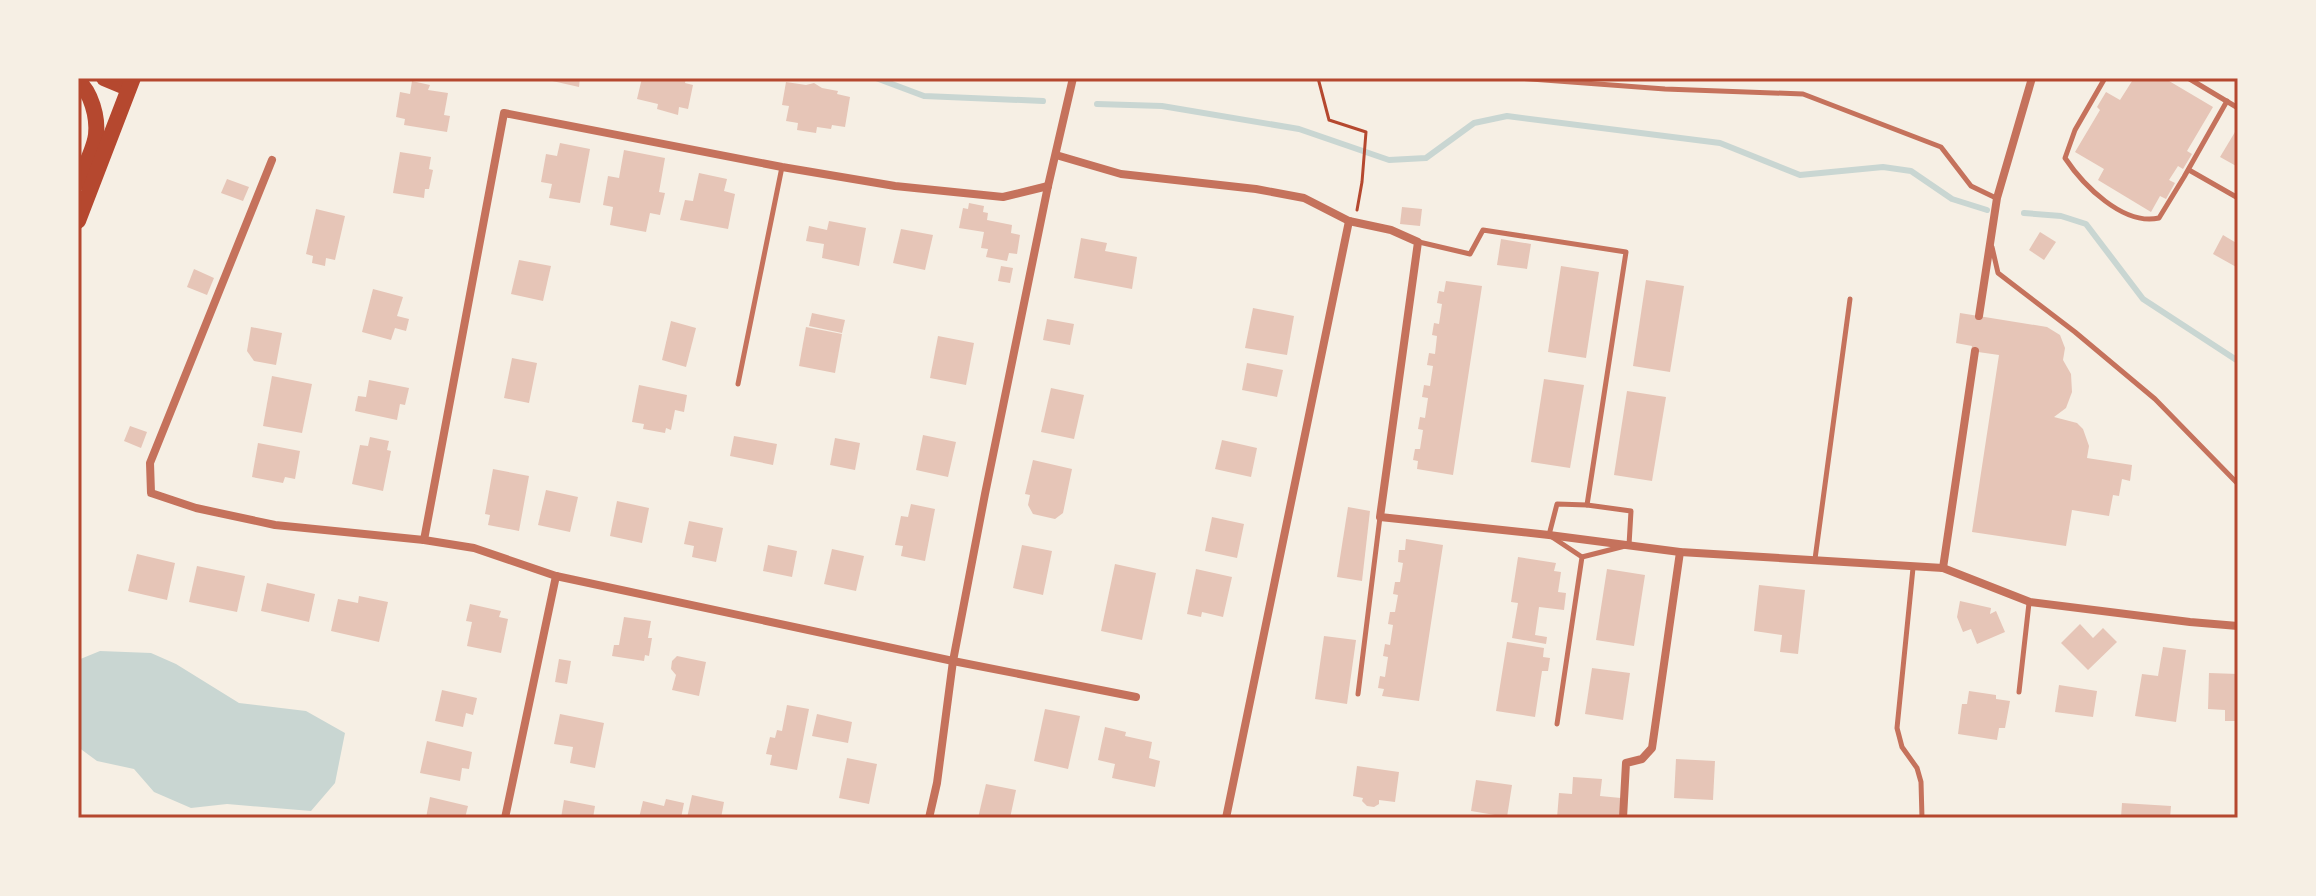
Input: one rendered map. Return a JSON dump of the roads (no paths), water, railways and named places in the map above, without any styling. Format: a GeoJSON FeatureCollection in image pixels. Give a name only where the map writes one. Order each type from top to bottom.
{"type":"FeatureCollection","features":[{"type":"Feature","properties":{"kind":"main road"},"geometry":{"type":"LineString","coordinates":[[78,221],[130,83],[104,78]]}},
{"type":"Feature","properties":{"kind":"main road"},"geometry":{"type":"LineString","coordinates":[[78,81],[91,101],[96,135],[78,183]]}},
{"type":"Feature","properties":{"kind":"street"},"geometry":{"type":"LineString","coordinates":[[929,818],[937,783],[953,661],[1048,186],[1073,78]]}},
{"type":"Feature","properties":{"kind":"street"},"geometry":{"type":"LineString","coordinates":[[1979,316],[1997,198],[2032,78]]}},
{"type":"Feature","properties":{"kind":"street"},"geometry":{"type":"LineString","coordinates":[[424,540],[504,113],[895,186],[1003,197],[1048,186]]}},
{"type":"Feature","properties":{"kind":"street"},"geometry":{"type":"LineString","coordinates":[[1056,155],[1121,174],[1256,189],[1304,198],[1351,222],[1391,230],[1418,242],[1380,517],[1680,552],[1943,568],[2030,602],[2238,626]]}},
{"type":"Feature","properties":{"kind":"street"},"geometry":{"type":"LineString","coordinates":[[272,160],[150,463],[151,493],[196,508],[275,525],[474,548],[556,576],[1136,697]]}},
{"type":"Feature","properties":{"kind":"street"},"geometry":{"type":"LineString","coordinates":[[1226,818],[1351,222]]}},
{"type":"Feature","properties":{"kind":"street"},"geometry":{"type":"LineString","coordinates":[[1943,568],[1975,351]]}},
{"type":"Feature","properties":{"kind":"street"},"geometry":{"type":"LineString","coordinates":[[1623,818],[1626,763],[1642,759],[1652,748],[1680,552]]}},
{"type":"Feature","properties":{"kind":"street"},"geometry":{"type":"LineString","coordinates":[[505,818],[556,576]]}},
{"type":"Feature","properties":{"kind":"lane"},"geometry":{"type":"LineString","coordinates":[[1518,78],[1665,89],[1803,94],[1941,147],[1971,186],[1997,198]]}},
{"type":"Feature","properties":{"kind":"lane"},"geometry":{"type":"LineString","coordinates":[[2105,78],[2075,130],[2065,158],[2096,196],[2135,218],[2159,218],[2227,101]]}},
{"type":"Feature","properties":{"kind":"lane"},"geometry":{"type":"LineString","coordinates":[[2188,78],[2238,108]]}},
{"type":"Feature","properties":{"kind":"lane"},"geometry":{"type":"LineString","coordinates":[[738,384],[782,167]]}},
{"type":"Feature","properties":{"kind":"lane"},"geometry":{"type":"LineString","coordinates":[[2189,170],[2238,198]]}},
{"type":"Feature","properties":{"kind":"lane"},"geometry":{"type":"LineString","coordinates":[[1418,242],[1470,254],[1483,230],[1626,252],[1587,505]]}},
{"type":"Feature","properties":{"kind":"lane"},"geometry":{"type":"LineString","coordinates":[[1990,236],[1998,273],[2155,399],[2238,484]]}},
{"type":"Feature","properties":{"kind":"lane"},"geometry":{"type":"LineString","coordinates":[[1814,560],[1850,299]]}},
{"type":"Feature","properties":{"kind":"lane"},"geometry":{"type":"LineString","coordinates":[[1557,504],[1631,511],[1629,545],[1582,557],[1549,535],[1557,504]]}},
{"type":"Feature","properties":{"kind":"lane"},"geometry":{"type":"LineString","coordinates":[[1358,694],[1380,517]]}},
{"type":"Feature","properties":{"kind":"lane"},"geometry":{"type":"LineString","coordinates":[[1557,724],[1582,557]]}},
{"type":"Feature","properties":{"kind":"lane"},"geometry":{"type":"LineString","coordinates":[[1913,568],[1897,728],[1902,747],[1917,768],[1921,782],[1922,818]]}},
{"type":"Feature","properties":{"kind":"lane"},"geometry":{"type":"LineString","coordinates":[[2019,692],[2030,602]]}},
{"type":"Feature","properties":{"kind":"waterway"},"geometry":{"type":"LineString","coordinates":[[876,78],[924,96],[1043,101]]}},
{"type":"Feature","properties":{"kind":"waterway"},"geometry":{"type":"LineString","coordinates":[[1097,104],[1162,106],[1299,129],[1389,160],[1426,158],[1474,123],[1507,116],[1720,143],[1800,175],[1883,167],[1911,171],[1952,199],[1987,210]]}},
{"type":"Feature","properties":{"kind":"waterway"},"geometry":{"type":"LineString","coordinates":[[2024,213],[2061,216],[2086,224],[2143,299],[2238,361]]}}]}
